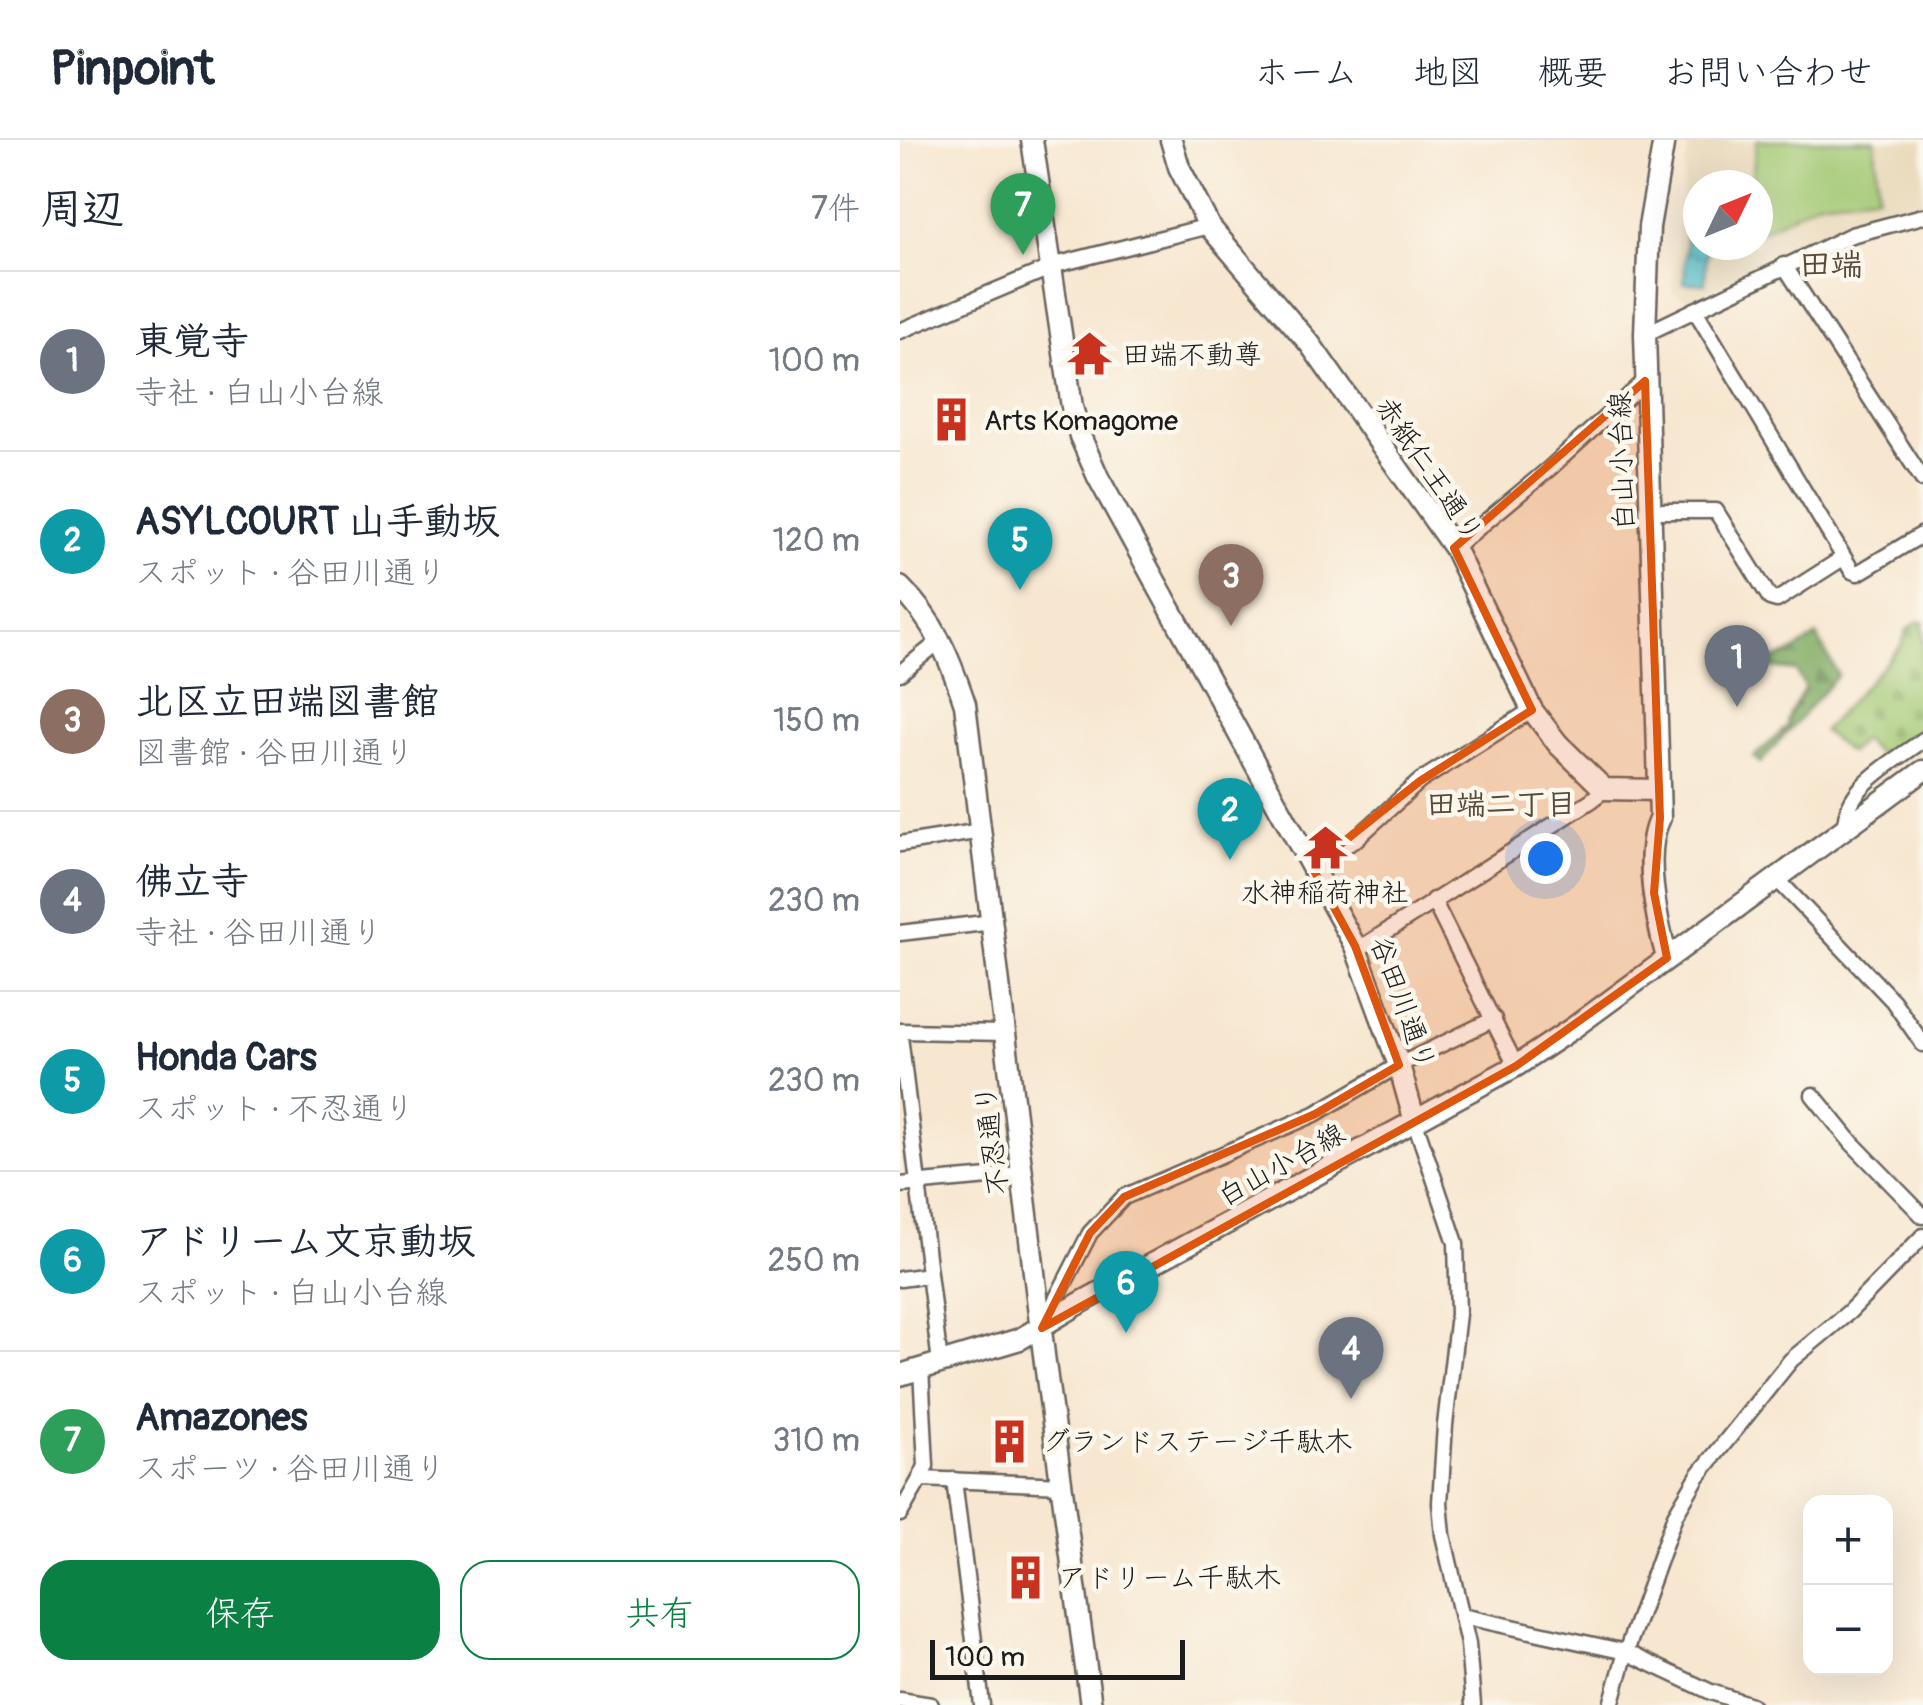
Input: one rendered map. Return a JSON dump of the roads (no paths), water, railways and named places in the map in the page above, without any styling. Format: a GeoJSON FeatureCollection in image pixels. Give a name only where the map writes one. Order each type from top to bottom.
{"type":"FeatureCollection","features":[{"type":"Feature","properties":{"kind":"main road","name":"谷田川通り"},"geometry":{"type":"LineString","coordinates":[[1032,140],[1072,407],[1091,461],[1355,946],[1399,1065],[1415,1122]]}},
{"type":"Feature","properties":{"kind":"main road","name":"赤紙仁王通り"},"geometry":{"type":"LineString","coordinates":[[1171,140],[1179,167],[1209,226],[1310,344],[1454,548],[1532,710],[1558,744],[1604,789]]}},
{"type":"Feature","properties":{"kind":"main road","name":"白山小台線"},"geometry":{"type":"LineString","coordinates":[[1664,140],[1650,227],[1645,381],[1660,818],[1653,832],[1654,893],[1667,958]]}},
{"type":"Feature","properties":{"kind":"main road","name":"不忍通り"},"geometry":{"type":"LineString","coordinates":[[900,587],[929,619],[941,640],[965,704],[1091,1705]]}},
{"type":"Feature","properties":{"kind":"main road","name":"白山小台線"},"geometry":{"type":"LineString","coordinates":[[900,1375],[1002,1346],[1042,1328],[1082,1302],[1516,1066],[1923,770]]}},
{"type":"Feature","properties":{"kind":"main road"},"geometry":{"type":"LineString","coordinates":[[1604,789],[1659,790]]}},
{"type":"Feature","properties":{"kind":"street"},"geometry":{"type":"LineString","coordinates":[[1645,334],[1851,235],[1923,216]]}},
{"type":"Feature","properties":{"kind":"street"},"geometry":{"type":"LineString","coordinates":[[900,330],[1051,267],[1209,226]]}},
{"type":"Feature","properties":{"kind":"street"},"geometry":{"type":"LineString","coordinates":[[1784,266],[1923,480]]}},
{"type":"Feature","properties":{"kind":"street"},"geometry":{"type":"LineString","coordinates":[[1694,310],[1852,571],[1858,573],[1923,534]]}},
{"type":"Feature","properties":{"kind":"street"},"geometry":{"type":"LineString","coordinates":[[1454,548],[1645,381]]}},
{"type":"Feature","properties":{"kind":"street"},"geometry":{"type":"LineString","coordinates":[[1650,511],[1716,511],[1770,598],[1777,600],[1843,558]]}},
{"type":"Feature","properties":{"kind":"street"},"geometry":{"type":"LineString","coordinates":[[900,673],[941,640]]}},
{"type":"Feature","properties":{"kind":"street"},"geometry":{"type":"LineString","coordinates":[[1312,867],[1356,839],[1420,781],[1532,710]]}},
{"type":"Feature","properties":{"kind":"street"},"geometry":{"type":"LineString","coordinates":[[1845,826],[1849,801],[1923,740]]}},
{"type":"Feature","properties":{"kind":"street"},"geometry":{"type":"LineString","coordinates":[[1355,946],[1367,944],[1604,789]]}},
{"type":"Feature","properties":{"kind":"street"},"geometry":{"type":"LineString","coordinates":[[900,844],[981,831]]}},
{"type":"Feature","properties":{"kind":"street"},"geometry":{"type":"LineString","coordinates":[[1776,878],[1893,1001],[1923,1044]]}},
{"type":"Feature","properties":{"kind":"street"},"geometry":{"type":"LineString","coordinates":[[1434,900],[1516,1066]]}},
{"type":"Feature","properties":{"kind":"street"},"geometry":{"type":"LineString","coordinates":[[900,933],[993,922]]}},
{"type":"Feature","properties":{"kind":"street"},"geometry":{"type":"LineString","coordinates":[[1042,1328],[1090,1232],[1124,1197],[1315,1114],[1399,1065],[1494,1019]]}},
{"type":"Feature","properties":{"kind":"street"},"geometry":{"type":"LineString","coordinates":[[900,1514],[926,1466],[930,1366],[929,1275],[900,1033],[1006,1033]]}},
{"type":"Feature","properties":{"kind":"street"},"geometry":{"type":"LineString","coordinates":[[1812,1095],[1923,1216]]}},
{"type":"Feature","properties":{"kind":"street","name":"谷田川通り"},"geometry":{"type":"LineString","coordinates":[[1415,1122],[1456,1242],[1458,1314],[1440,1504],[1443,1535],[1468,1644],[1474,1705]]}},
{"type":"Feature","properties":{"kind":"street"},"geometry":{"type":"LineString","coordinates":[[900,1185],[1022,1174]]}},
{"type":"Feature","properties":{"kind":"street"},"geometry":{"type":"LineString","coordinates":[[1611,1705],[1675,1515],[1712,1457],[1791,1360],[1849,1312],[1923,1236]]}},
{"type":"Feature","properties":{"kind":"street"},"geometry":{"type":"LineString","coordinates":[[900,1279],[929,1275]]}},
{"type":"Feature","properties":{"kind":"street"},"geometry":{"type":"LineString","coordinates":[[920,1478],[1062,1485]]}},
{"type":"Feature","properties":{"kind":"street"},"geometry":{"type":"LineString","coordinates":[[954,1480],[982,1705]]}},
{"type":"Feature","properties":{"kind":"street"},"geometry":{"type":"LineString","coordinates":[[1462,1616],[1626,1652],[1711,1692],[1750,1705]]}},
{"type":"Feature","properties":{"kind":"street"},"geometry":{"type":"LineString","coordinates":[[900,1700],[931,1705]]}},
{"type":"Feature","properties":{"kind":"water"},"geometry":{"type":"Polygon","coordinates":[[[1685,260],[1706,260],[1705,284],[1684,283],[1685,260]]]}},
{"type":"Feature","properties":{"kind":"place","name":"Amazones"},"geometry":{"type":"Point","coordinates":[1023,255]}},
{"type":"Feature","properties":{"kind":"place","name":"田端不動尊"},"geometry":{"type":"Point","coordinates":[1089,354]}},
{"type":"Feature","properties":{"kind":"place","name":"Arts Komagome"},"geometry":{"type":"Point","coordinates":[951,420]}},
{"type":"Feature","properties":{"kind":"place","name":"Honda Cars"},"geometry":{"type":"Point","coordinates":[1020,590]}},
{"type":"Feature","properties":{"kind":"place","name":"北区立田端図書館"},"geometry":{"type":"Point","coordinates":[1231,626]}},
{"type":"Feature","properties":{"kind":"place","name":"東覚寺"},"geometry":{"type":"Point","coordinates":[1737,707]}},
{"type":"Feature","properties":{"kind":"place","name":"水神稲荷神社"},"geometry":{"type":"Point","coordinates":[1325,847]}},
{"type":"Feature","properties":{"kind":"place","name":"ASYLCOURT 山手動坂"},"geometry":{"type":"Point","coordinates":[1230,860]}},
{"type":"Feature","properties":{"kind":"place","name":"アドリーム文京動坂"},"geometry":{"type":"Point","coordinates":[1126,1333]}},
{"type":"Feature","properties":{"kind":"place","name":"佛立寺"},"geometry":{"type":"Point","coordinates":[1351,1399]}},
{"type":"Feature","properties":{"kind":"place","name":"グランドステージ千駄木"},"geometry":{"type":"Point","coordinates":[1009,1441]}},
{"type":"Feature","properties":{"kind":"place","name":"アドリーム千駄木"},"geometry":{"type":"Point","coordinates":[1025,1577]}},
{"type":"Feature","properties":{"kind":"district","name":"田端"},"geometry":{"type":"Point","coordinates":[1831,264]}},
{"type":"Feature","properties":{"kind":"district","name":"田端二丁目"},"geometry":{"type":"Point","coordinates":[1501,804]}}]}
